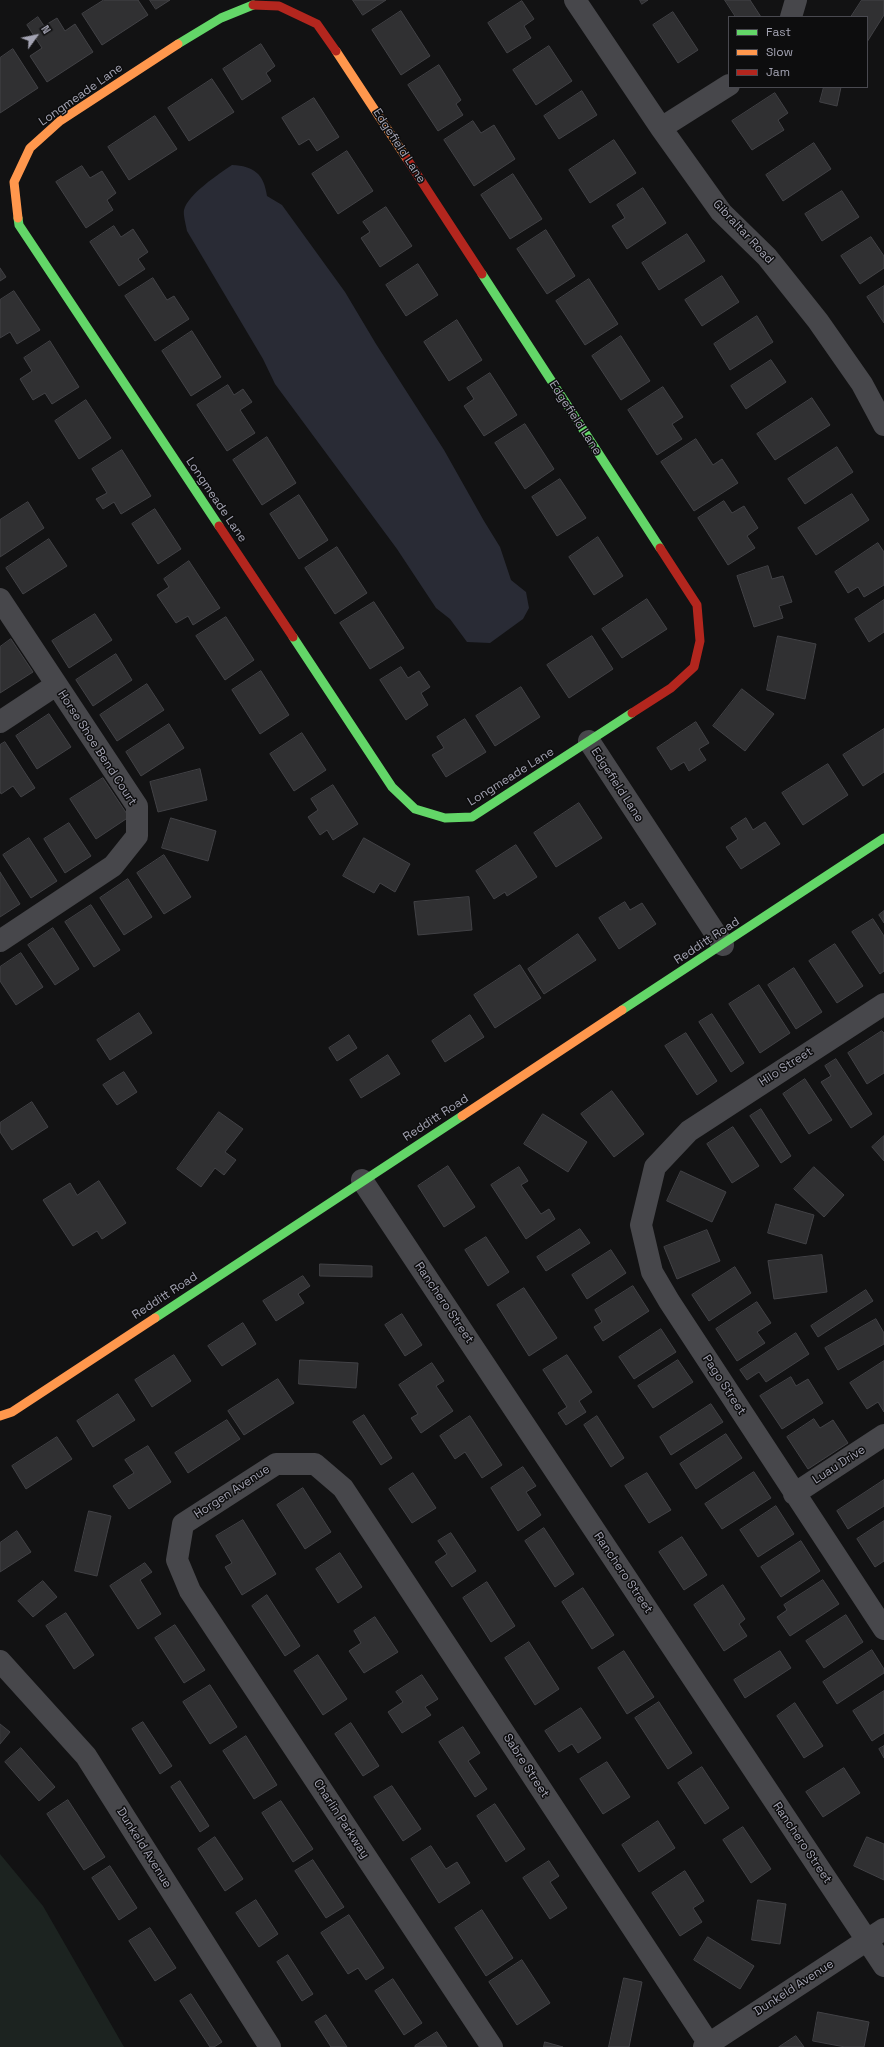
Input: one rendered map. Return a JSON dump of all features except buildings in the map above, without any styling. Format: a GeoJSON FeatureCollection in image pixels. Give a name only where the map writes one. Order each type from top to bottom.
{"type":"FeatureCollection","features":[{"type":"Feature","properties":{"kind":"street","name":"Gibraltar Road"},"geometry":{"type":"LineString","coordinates":[[575,0],[661,128],[721,212],[767,257],[818,320],[862,384],[884,425]]}},
{"type":"Feature","properties":{"kind":"street"},"geometry":{"type":"LineString","coordinates":[[791,16],[796,0]]}},
{"type":"Feature","properties":{"kind":"street","name":"Edgefield Lane"},"geometry":{"type":"LineString","coordinates":[[148,62],[221,18],[253,5],[279,6],[317,24],[345,63],[697,605],[700,641],[694,667],[671,688],[589,741],[723,945]]}},
{"type":"Feature","properties":{"kind":"street","name":"Longmeade Lane"},"geometry":{"type":"LineString","coordinates":[[148,62],[60,121],[30,148],[14,182],[19,225],[392,787],[415,809],[444,818],[472,817],[589,741]]}},
{"type":"Feature","properties":{"kind":"street"},"geometry":{"type":"LineString","coordinates":[[661,128],[728,86]]}},
{"type":"Feature","properties":{"kind":"street","name":"Horse Shoe Bend Court"},"geometry":{"type":"LineString","coordinates":[[0,598],[137,806],[137,836],[113,866],[0,941]]}},
{"type":"Feature","properties":{"kind":"street"},"geometry":{"type":"LineString","coordinates":[[0,722],[56,685]]}},
{"type":"Feature","properties":{"kind":"street","name":"Redditt Road"},"geometry":{"type":"LineString","coordinates":[[0,1416],[12,1412],[362,1180],[723,945],[884,838]]}},
{"type":"Feature","properties":{"kind":"street","name":"Hilo Street"},"geometry":{"type":"LineString","coordinates":[[689,1131],[884,1004]]}},
{"type":"Feature","properties":{"kind":"street","name":"Pago Street"},"geometry":{"type":"LineString","coordinates":[[689,1131],[655,1167],[641,1224],[652,1272],[794,1494],[884,1629]]}},
{"type":"Feature","properties":{"kind":"street","name":"Ranchero Street"},"geometry":{"type":"LineString","coordinates":[[362,1180],[875,1934],[884,1966]]}},
{"type":"Feature","properties":{"kind":"street","name":"Luau Drive"},"geometry":{"type":"LineString","coordinates":[[794,1494],[884,1436]]}},
{"type":"Feature","properties":{"kind":"street","name":"Horgen Avenue"},"geometry":{"type":"LineString","coordinates":[[190,1591],[177,1560],[183,1524],[276,1464],[315,1464],[343,1488]]}},
{"type":"Feature","properties":{"kind":"street","name":"Sabre Street"},"geometry":{"type":"LineString","coordinates":[[343,1488],[707,2045]]}},
{"type":"Feature","properties":{"kind":"street","name":"Charlin Parkway"},"geometry":{"type":"LineString","coordinates":[[190,1591],[492,2047]]}},
{"type":"Feature","properties":{"kind":"street","name":"Dunkeld Avenue"},"geometry":{"type":"LineString","coordinates":[[0,1662],[86,1756],[270,2047]]}},
{"type":"Feature","properties":{"kind":"street","name":"Dunkeld Avenue"},"geometry":{"type":"LineString","coordinates":[[707,2045],[875,1934]]}},
{"type":"Feature","properties":{"kind":"shaded area"},"geometry":{"type":"Polygon","coordinates":[[[232,165],[246,167],[257,173],[266,188],[267,196],[282,205],[345,292],[376,344],[444,450],[500,547],[511,580],[526,592],[529,608],[523,619],[490,643],[467,642],[450,619],[436,608],[397,549],[275,384],[263,359],[187,231],[184,210],[191,197],[232,165]]]}},
{"type":"Feature","properties":{"kind":"shaded area"},"geometry":{"type":"Polygon","coordinates":[[[0,1854],[43,1906],[124,2047],[0,2047],[0,1854]]]}},
{"type":"Feature","properties":{"kind":"traffic: fast"},"geometry":{"type":"LineString","coordinates":[[178,44],[221,18],[253,5]]}},
{"type":"Feature","properties":{"kind":"traffic: fast"},"geometry":{"type":"LineString","coordinates":[[18,218],[19,225],[219,526]]}},
{"type":"Feature","properties":{"kind":"traffic: fast"},"geometry":{"type":"LineString","coordinates":[[482,274],[660,548]]}},
{"type":"Feature","properties":{"kind":"traffic: fast"},"geometry":{"type":"LineString","coordinates":[[293,637],[392,787],[415,809],[445,818],[472,817],[632,713]]}},
{"type":"Feature","properties":{"kind":"traffic: fast"},"geometry":{"type":"LineString","coordinates":[[622,1010],[884,838]]}},
{"type":"Feature","properties":{"kind":"traffic: fast"},"geometry":{"type":"LineString","coordinates":[[155,1318],[462,1116]]}},
{"type":"Feature","properties":{"kind":"traffic: slow"},"geometry":{"type":"LineString","coordinates":[[18,218],[14,182],[30,148],[60,121],[178,44]]}},
{"type":"Feature","properties":{"kind":"traffic: slow"},"geometry":{"type":"LineString","coordinates":[[336,51],[407,159]]}},
{"type":"Feature","properties":{"kind":"traffic: slow"},"geometry":{"type":"LineString","coordinates":[[462,1116],[622,1010]]}},
{"type":"Feature","properties":{"kind":"traffic: slow"},"geometry":{"type":"LineString","coordinates":[[0,1416],[12,1412],[155,1318]]}},
{"type":"Feature","properties":{"kind":"traffic: jam"},"geometry":{"type":"LineString","coordinates":[[253,5],[279,6],[317,24],[336,51]]}},
{"type":"Feature","properties":{"kind":"traffic: jam"},"geometry":{"type":"LineString","coordinates":[[407,159],[482,274]]}},
{"type":"Feature","properties":{"kind":"traffic: jam"},"geometry":{"type":"LineString","coordinates":[[219,526],[293,637]]}},
{"type":"Feature","properties":{"kind":"traffic: jam"},"geometry":{"type":"LineString","coordinates":[[632,713],[671,688],[694,667],[700,641],[697,605],[660,548]]}}]}
